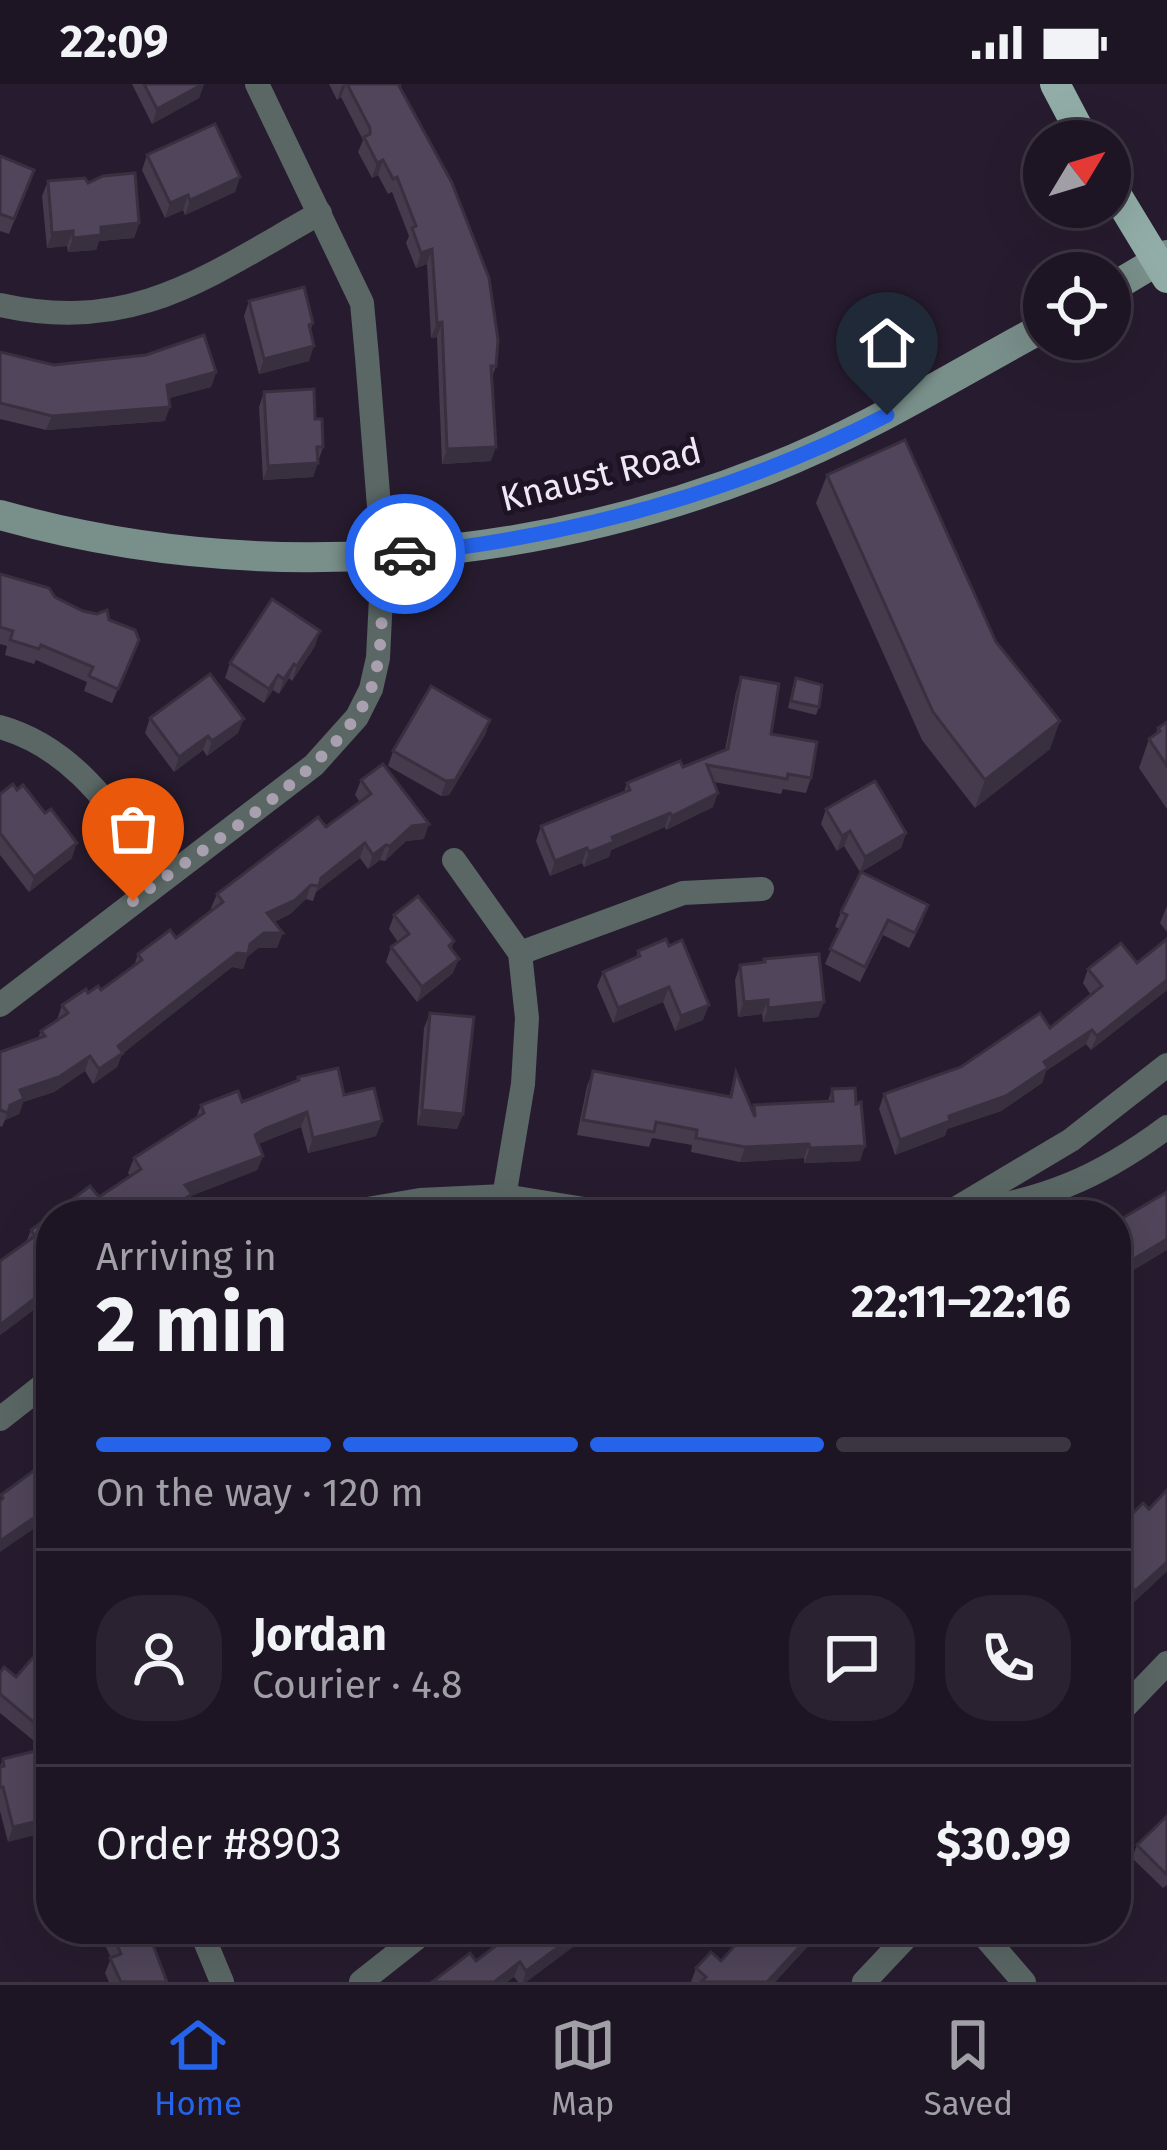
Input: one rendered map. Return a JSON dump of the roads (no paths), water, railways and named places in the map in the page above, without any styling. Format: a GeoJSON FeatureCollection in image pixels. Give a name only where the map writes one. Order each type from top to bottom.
{"type":"FeatureCollection","features":[{"type":"Feature","properties":{"kind":"main road"},"geometry":{"type":"LineString","coordinates":[[1054,84],[1074,120]]}},
{"type":"Feature","properties":{"kind":"main road"},"geometry":{"type":"LineString","coordinates":[[1131,215],[1164,264],[1131,279]]}},
{"type":"Feature","properties":{"kind":"main road","name":"Knaust Road"},"geometry":{"type":"LineString","coordinates":[[0,515],[160,548],[236,554],[383,556],[530,537],[592,524],[769,470],[920,398],[1023,339]]}},
{"type":"Feature","properties":{"kind":"street"},"geometry":{"type":"LineString","coordinates":[[0,1005],[314,765],[357,717],[371,688],[379,658],[383,556],[362,303],[257,84]]}},
{"type":"Feature","properties":{"kind":"street"},"geometry":{"type":"LineString","coordinates":[[0,305],[87,316],[132,306],[189,286],[320,213]]}},
{"type":"Feature","properties":{"kind":"street"},"geometry":{"type":"LineString","coordinates":[[0,728],[44,744],[87,778],[163,877]]}},
{"type":"Feature","properties":{"kind":"street"},"geometry":{"type":"LineString","coordinates":[[454,860],[520,953],[527,1018],[524,1062],[503,1200]]}},
{"type":"Feature","properties":{"kind":"street"},"geometry":{"type":"LineString","coordinates":[[520,953],[682,893],[762,889]]}},
{"type":"Feature","properties":{"kind":"street"},"geometry":{"type":"LineString","coordinates":[[972,1200],[1071,1140],[1167,1065]]}},
{"type":"Feature","properties":{"kind":"street"},"geometry":{"type":"LineString","coordinates":[[1031,1200],[1118,1161],[1167,1127]]}},
{"type":"Feature","properties":{"kind":"street"},"geometry":{"type":"LineString","coordinates":[[0,1419],[36,1391]]}},
{"type":"Feature","properties":{"kind":"street"},"geometry":{"type":"LineString","coordinates":[[1131,1700],[1167,1663]]}},
{"type":"Feature","properties":{"kind":"street"},"geometry":{"type":"LineString","coordinates":[[206,1944],[222,1982]]}},
{"type":"Feature","properties":{"kind":"street"},"geometry":{"type":"LineString","coordinates":[[361,1982],[409,1944]]}},
{"type":"Feature","properties":{"kind":"street"},"geometry":{"type":"LineString","coordinates":[[864,1982],[900,1944]]}},
{"type":"Feature","properties":{"kind":"street"},"geometry":{"type":"LineString","coordinates":[[992,1944],[1024,1982]]}}]}
